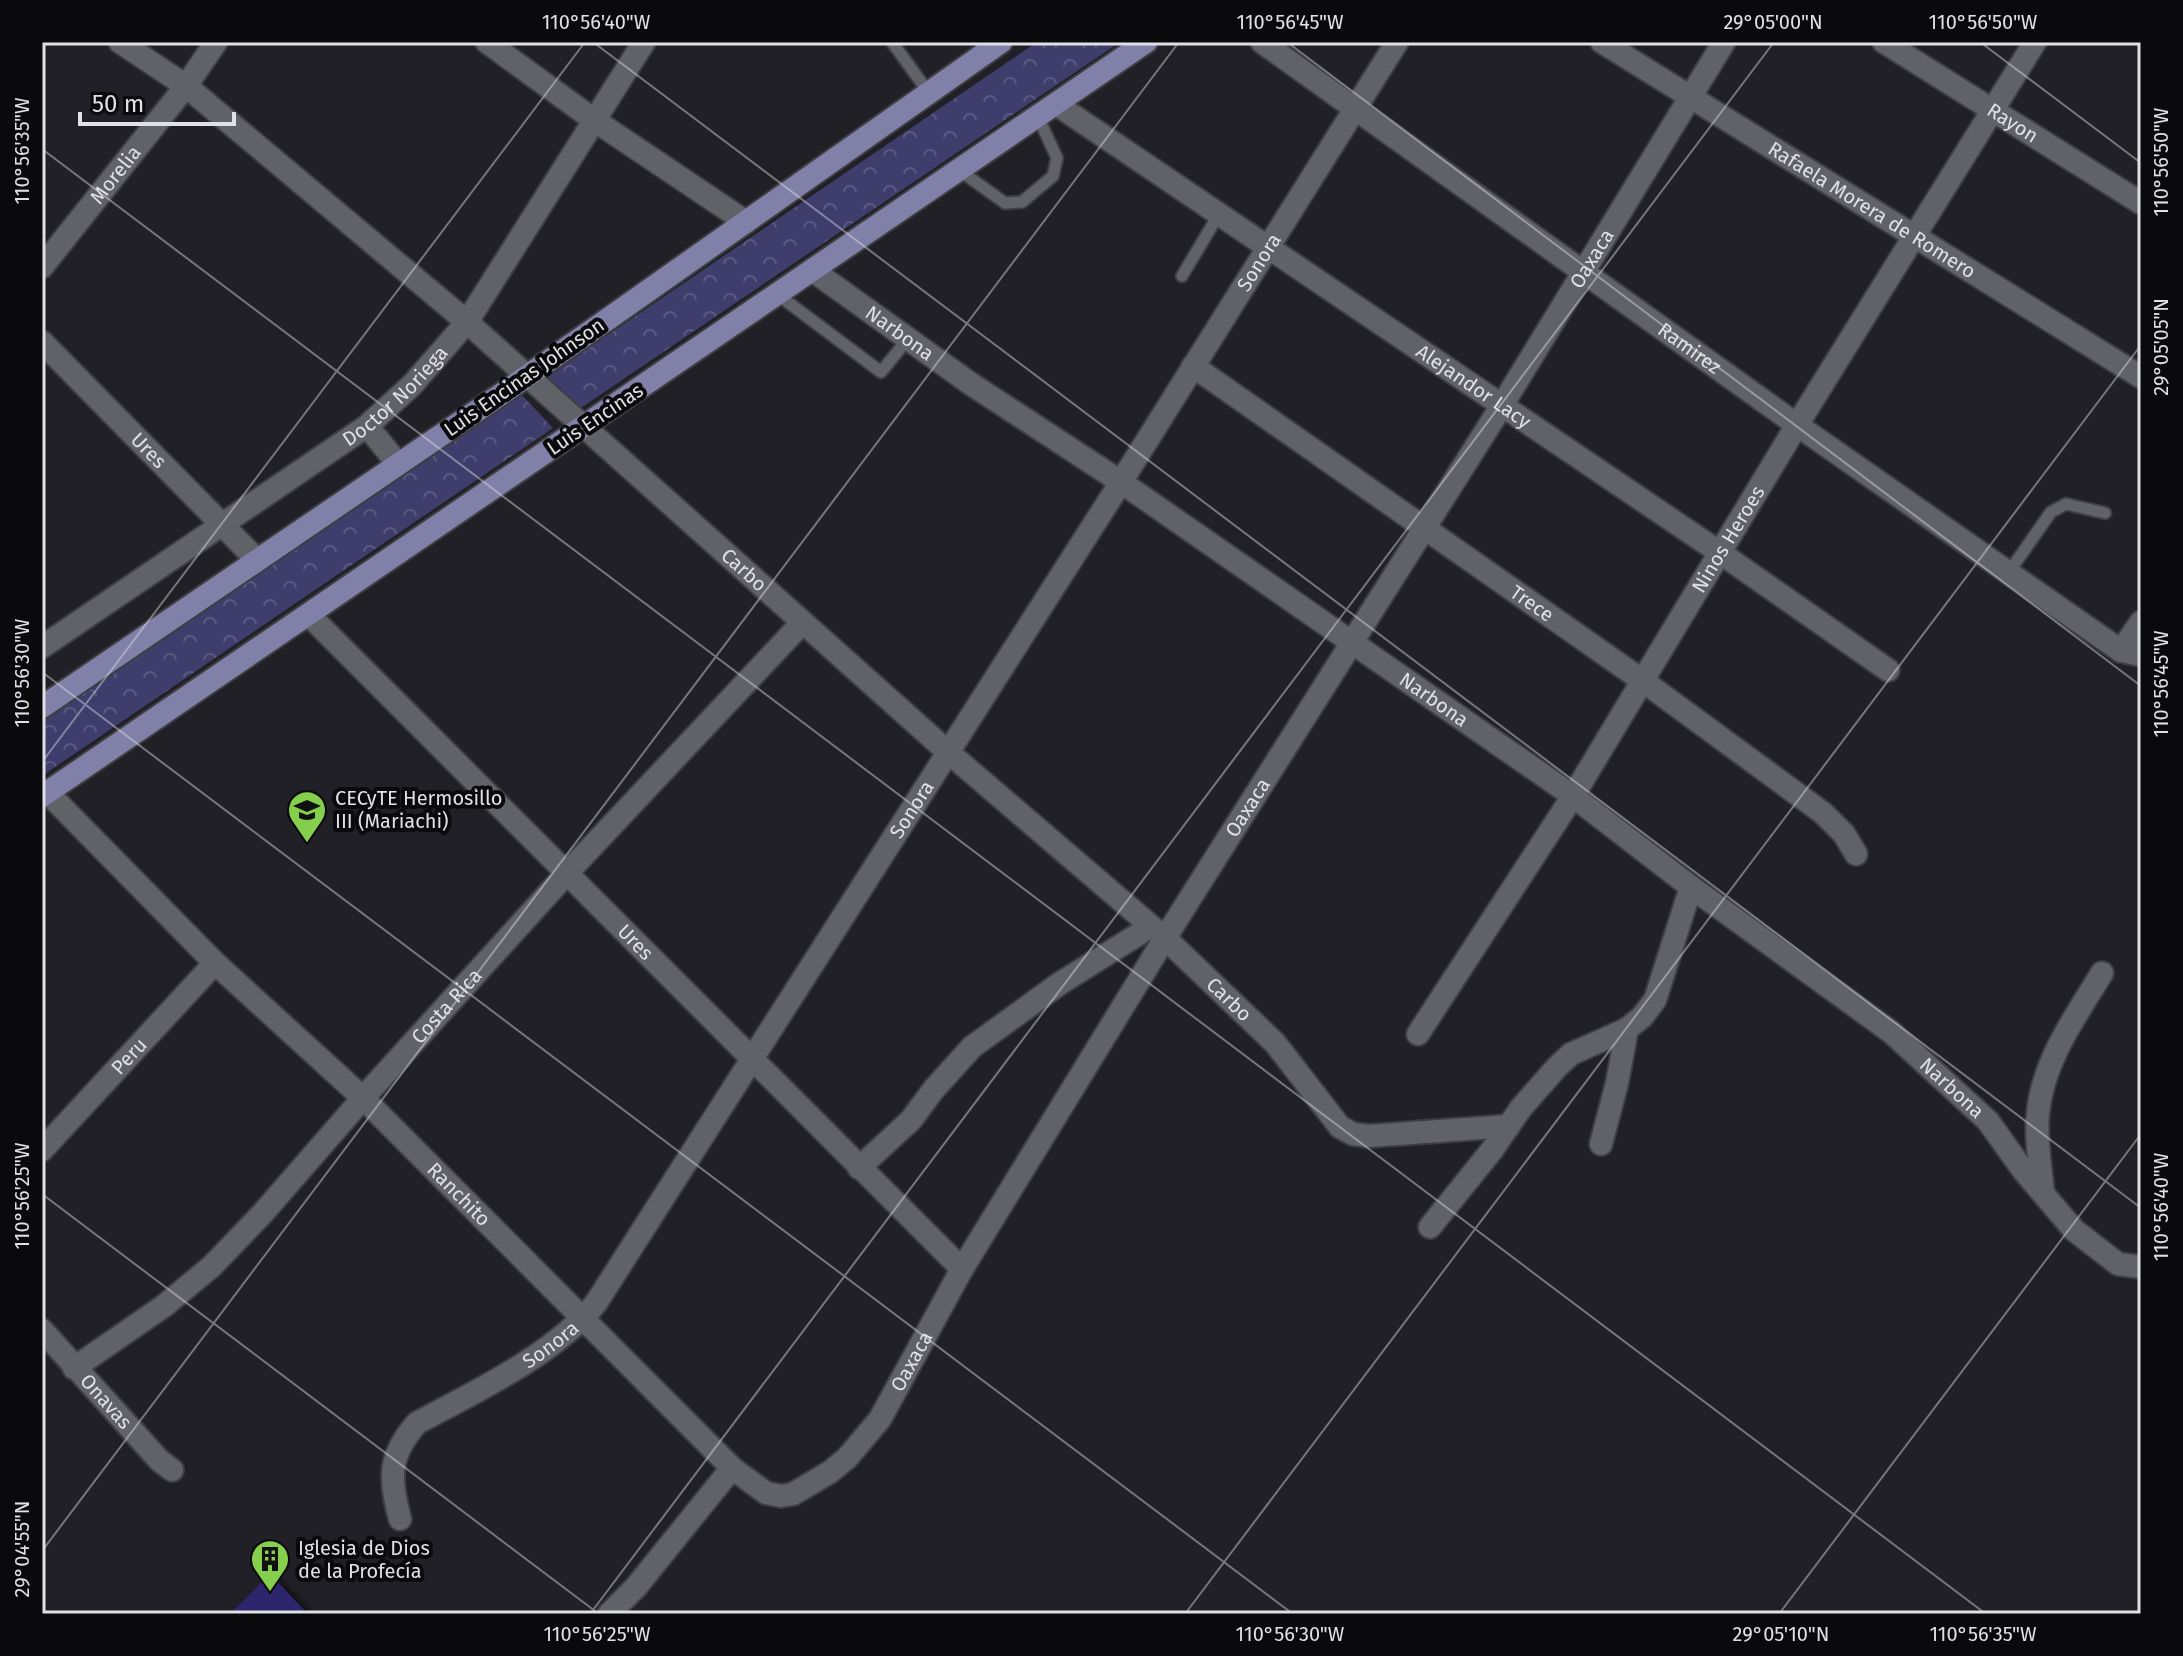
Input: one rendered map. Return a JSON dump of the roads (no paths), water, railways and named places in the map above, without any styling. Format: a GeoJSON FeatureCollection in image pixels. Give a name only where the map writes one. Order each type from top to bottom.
{"type":"FeatureCollection","features":[{"type":"Feature","properties":{"kind":"main road","name":"Luis Encinas Johnson"},"geometry":{"type":"LineString","coordinates":[[42,707],[527,376],[1001,42]]}},
{"type":"Feature","properties":{"kind":"main road","name":"Luis Encinas"},"geometry":{"type":"LineString","coordinates":[[44,794],[1146,42]]}},
{"type":"Feature","properties":{"kind":"street","name":"Carbo"},"geometry":{"type":"LineString","coordinates":[[120,42],[186,86],[467,322],[948,752],[1158,932],[1275,1043],[1340,1127],[1353,1134],[1369,1136],[1509,1126]]}},
{"type":"Feature","properties":{"kind":"street","name":"Morelia"},"geometry":{"type":"LineString","coordinates":[[42,267],[186,86],[216,42]]}},
{"type":"Feature","properties":{"kind":"street"},"geometry":{"type":"LineString","coordinates":[[487,42],[594,120],[746,222]]}},
{"type":"Feature","properties":{"kind":"street","name":"Doctor Noriega"},"geometry":{"type":"LineString","coordinates":[[42,647],[367,426],[412,385],[467,322],[644,42]]}},
{"type":"Feature","properties":{"kind":"street","name":"Ramirez"},"geometry":{"type":"LineString","coordinates":[[1262,42],[1797,425],[2131,653]]}},
{"type":"Feature","properties":{"kind":"street","name":"Sonora"},"geometry":{"type":"LineString","coordinates":[[400,1519],[393,1493],[395,1456],[402,1440],[417,1423],[560,1339],[582,1320],[608,1284],[1121,482],[1397,42]]}},
{"type":"Feature","properties":{"kind":"street","name":"Rafaela Morera de Romero"},"geometry":{"type":"LineString","coordinates":[[1602,42],[2141,377]]}},
{"type":"Feature","properties":{"kind":"street","name":"Oaxaca"},"geometry":{"type":"LineString","coordinates":[[732,1468],[766,1493],[781,1496],[806,1487],[847,1458],[880,1419],[962,1269],[1158,932],[1353,643],[1425,530],[1724,42]]}},
{"type":"Feature","properties":{"kind":"street","name":"Rayon"},"geometry":{"type":"LineString","coordinates":[[1884,42],[2141,203]]}},
{"type":"Feature","properties":{"kind":"street","name":"Ninos Heroes"},"geometry":{"type":"LineString","coordinates":[[1418,1034],[1573,796],[1719,552],[2035,42]]}},
{"type":"Feature","properties":{"kind":"street","name":"Alejandor Lacy"},"geometry":{"type":"LineString","coordinates":[[1047,111],[1219,214],[1888,670]]}},
{"type":"Feature","properties":{"kind":"street","name":"Narbona"},"geometry":{"type":"LineString","coordinates":[[812,270],[971,384],[1121,482],[1573,796],[1691,887],[1891,1032],[1970,1102],[2074,1230],[2118,1264],[2141,1267]]}},
{"type":"Feature","properties":{"kind":"street","name":"Ures"},"geometry":{"type":"LineString","coordinates":[[42,342],[257,560]]}},
{"type":"Feature","properties":{"kind":"street","name":"Trece"},"geometry":{"type":"LineString","coordinates":[[1193,366],[1643,681],[1823,813],[1844,834],[1856,854]]}},
{"type":"Feature","properties":{"kind":"street"},"geometry":{"type":"LineString","coordinates":[[367,426],[398,464]]}},
{"type":"Feature","properties":{"kind":"street","name":"Ures"},"geometry":{"type":"LineString","coordinates":[[309,615],[962,1269]]}},
{"type":"Feature","properties":{"kind":"street"},"geometry":{"type":"LineString","coordinates":[[2131,653],[2141,622]]}},
{"type":"Feature","properties":{"kind":"street","name":"Costa Rica"},"geometry":{"type":"LineString","coordinates":[[74,1368],[164,1306],[212,1266],[567,873],[802,623]]}},
{"type":"Feature","properties":{"kind":"street","name":"Ranchito"},"geometry":{"type":"LineString","coordinates":[[44,794],[215,963],[363,1098],[732,1468]]}},
{"type":"Feature","properties":{"kind":"street"},"geometry":{"type":"LineString","coordinates":[[1430,1227],[1521,1108],[1571,1054],[1627,1029],[1642,1017],[1655,1000],[1691,887]]}},
{"type":"Feature","properties":{"kind":"street"},"geometry":{"type":"LineString","coordinates":[[859,1168],[911,1120],[972,1047],[1059,984],[1158,932]]}},
{"type":"Feature","properties":{"kind":"street","name":"Peru"},"geometry":{"type":"LineString","coordinates":[[42,1150],[215,963]]}},
{"type":"Feature","properties":{"kind":"street"},"geometry":{"type":"LineString","coordinates":[[2043,1193],[2038,1115],[2045,1079],[2064,1035],[2102,973]]}},
{"type":"Feature","properties":{"kind":"street"},"geometry":{"type":"LineString","coordinates":[[1601,1144],[1627,1029]]}},
{"type":"Feature","properties":{"kind":"street","name":"Onavas"},"geometry":{"type":"LineString","coordinates":[[42,1330],[167,1469],[172,1470]]}},
{"type":"Feature","properties":{"kind":"street"},"geometry":{"type":"LineString","coordinates":[[609,1614],[636,1587],[732,1468]]}},
{"type":"Feature","properties":{"kind":"lane"},"geometry":{"type":"LineString","coordinates":[[892,42],[929,93]]}},
{"type":"Feature","properties":{"kind":"lane"},"geometry":{"type":"LineString","coordinates":[[959,170],[1005,203],[1022,202],[1053,176],[1057,158],[1047,111]]}},
{"type":"Feature","properties":{"kind":"lane"},"geometry":{"type":"LineString","coordinates":[[1182,276],[1219,214]]}},
{"type":"Feature","properties":{"kind":"lane"},"geometry":{"type":"LineString","coordinates":[[777,294],[881,372],[908,339]]}},
{"type":"Feature","properties":{"kind":"lane"},"geometry":{"type":"LineString","coordinates":[[2009,572],[2051,512],[2066,504],[2105,513]]}},
{"type":"Feature","properties":{"kind":"place","name":"CECyTE Hermosillo III (Mariachi)"},"geometry":{"type":"Point","coordinates":[307,844]}},
{"type":"Feature","properties":{"kind":"place","name":"Iglesia de Dios de la Profecía"},"geometry":{"type":"Point","coordinates":[270,1593]}}]}
